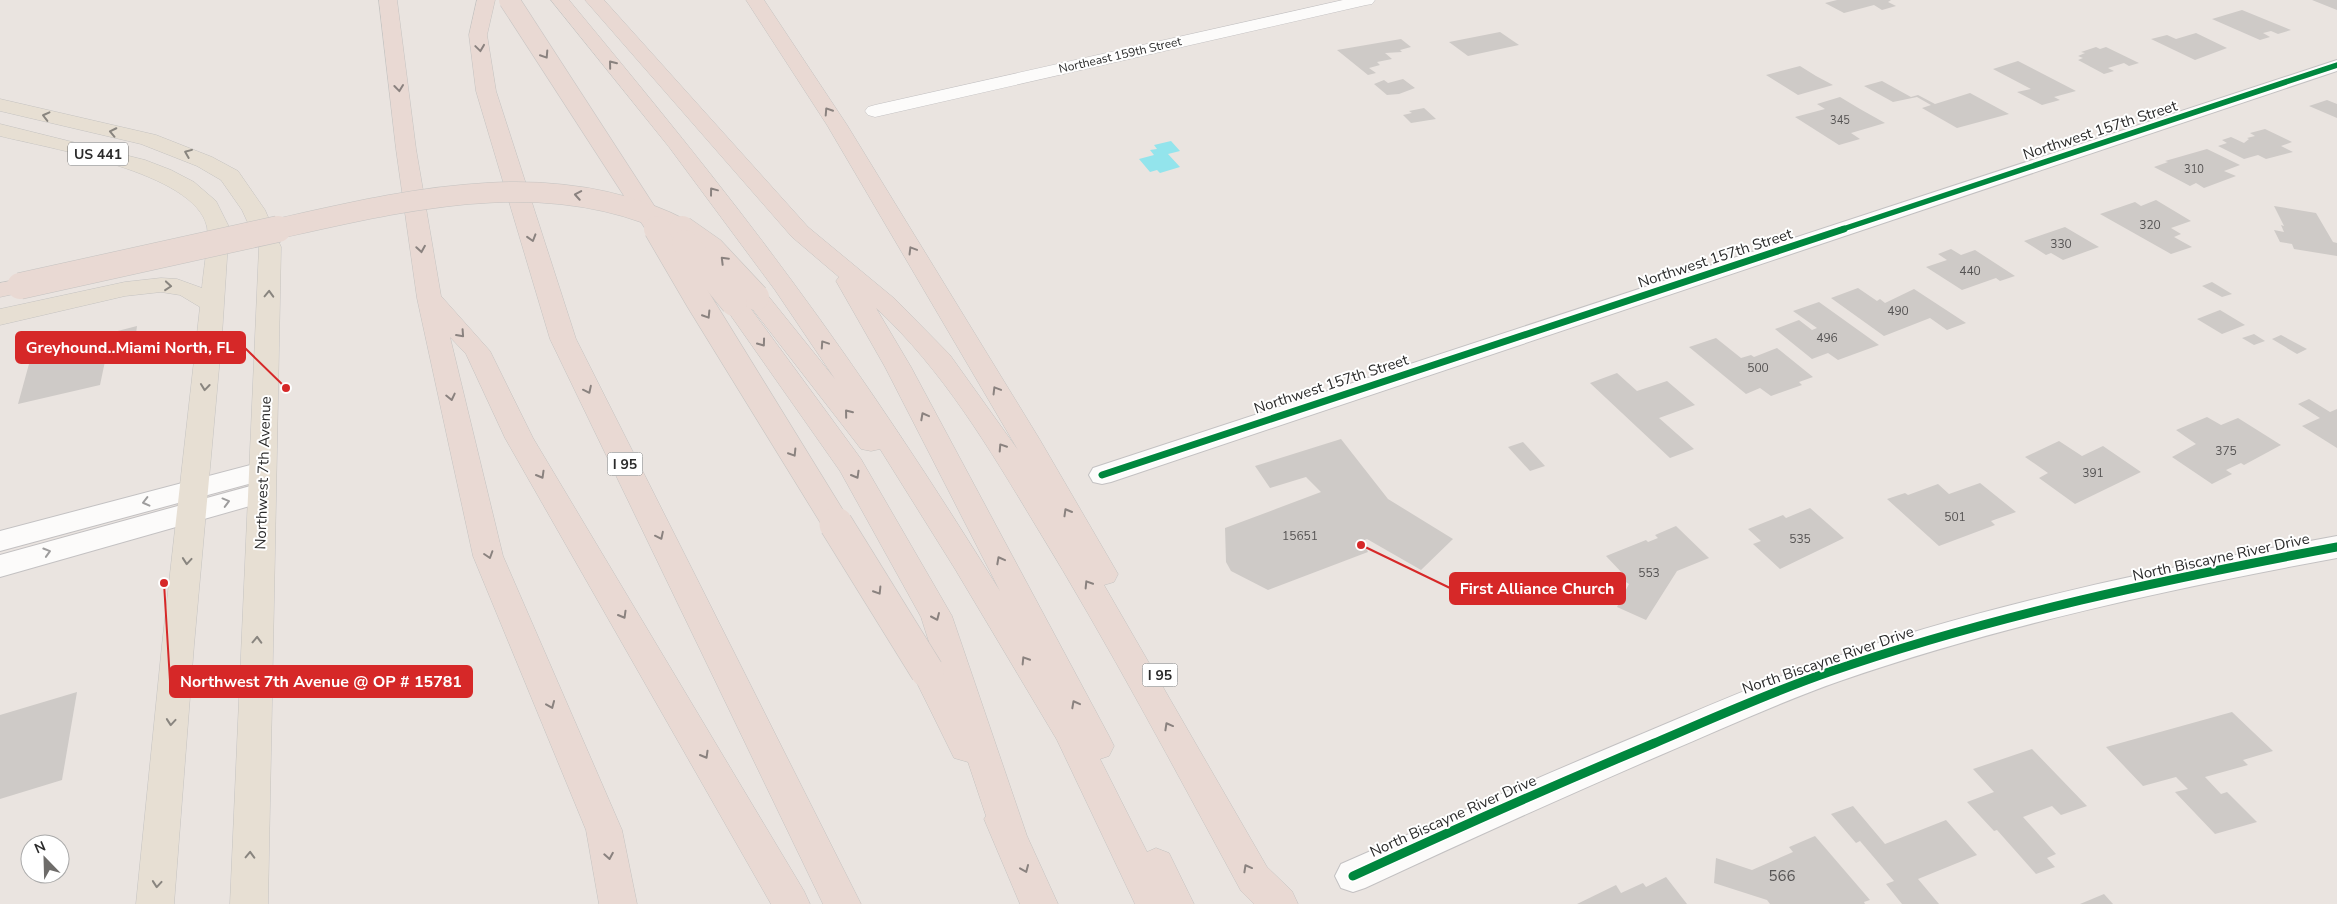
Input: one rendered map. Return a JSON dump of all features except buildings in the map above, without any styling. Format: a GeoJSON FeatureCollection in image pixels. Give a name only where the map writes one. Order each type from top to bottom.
{"type":"FeatureCollection","features":[{"type":"Feature","properties":{"kind":"highway"},"geometry":{"type":"LineString","coordinates":[[388,0],[406,149],[428,298],[488,556],[604,830],[618,904]]}},
{"type":"Feature","properties":{"kind":"highway","name":"I 95"},"geometry":{"type":"LineString","coordinates":[[486,0],[478,34],[486,91],[563,339],[842,904]]}},
{"type":"Feature","properties":{"kind":"highway"},"geometry":{"type":"LineString","coordinates":[[509,0],[656,227],[699,301],[927,671],[1010,834]]}},
{"type":"Feature","properties":{"kind":"highway"},"geometry":{"type":"LineString","coordinates":[[560,0],[676,143],[784,286],[867,406],[966,561],[1069,731],[1154,904]]}},
{"type":"Feature","properties":{"kind":"highway"},"geometry":{"type":"LineString","coordinates":[[594,0],[800,232],[886,304],[941,361],[999,442],[1104,611],[1254,879],[1279,904]]}},
{"type":"Feature","properties":{"kind":"highway","name":"I 95"},"geometry":{"type":"LineString","coordinates":[[755,0],[837,125],[1030,447],[1290,904]]}},
{"type":"Feature","properties":{"kind":"highway"},"geometry":{"type":"LineString","coordinates":[[7,299],[353,224],[431,210],[491,205],[546,206],[602,215],[688,244],[745,300],[966,561]]}},
{"type":"Feature","properties":{"kind":"highway"},"geometry":{"type":"LineString","coordinates":[[841,268],[898,367],[1093,737],[1175,904]]}},
{"type":"Feature","properties":{"kind":"highway"},"geometry":{"type":"LineString","coordinates":[[428,298],[477,351],[519,438],[791,904]]}},
{"type":"Feature","properties":{"kind":"highway"},"geometry":{"type":"LineString","coordinates":[[745,300],[851,466],[936,616],[1010,834],[1039,904]]}},
{"type":"Feature","properties":{"kind":"main road","name":"Northwest 7th Avenue"},"geometry":{"type":"LineString","coordinates":[[1,107],[138,137],[185,151],[230,176],[233,184],[252,207],[263,226],[270,247],[249,904]]}},
{"type":"Feature","properties":{"kind":"main road","name":"US 441"},"geometry":{"type":"LineString","coordinates":[[0,130],[138,164],[163,175],[186,186],[208,206],[218,227],[155,904]]}},
{"type":"Feature","properties":{"kind":"main road"},"geometry":{"type":"LineString","coordinates":[[163,175],[186,173],[203,175],[214,183],[237,208],[252,207]]}},
{"type":"Feature","properties":{"kind":"main road"},"geometry":{"type":"LineString","coordinates":[[7,299],[161,285],[188,290],[212,304]]}},
{"type":"Feature","properties":{"kind":"street","name":"Northeast 159th Street"},"geometry":{"type":"LineString","coordinates":[[875,111],[1366,0]]}},
{"type":"Feature","properties":{"kind":"street","name":"Northwest 157th Street"},"geometry":{"type":"LineString","coordinates":[[1102,475],[2337,66]]}},
{"type":"Feature","properties":{"kind":"street"},"geometry":{"type":"LineString","coordinates":[[2314,73],[2337,83]]}},
{"type":"Feature","properties":{"kind":"street"},"geometry":{"type":"LineString","coordinates":[[0,566],[193,501],[261,482]]}},
{"type":"Feature","properties":{"kind":"street"},"geometry":{"type":"LineString","coordinates":[[0,541],[193,501]]}},
{"type":"Feature","properties":{"kind":"street","name":"North Biscayne River Drive"},"geometry":{"type":"LineString","coordinates":[[1353,876],[1721,713],[1836,670],[1926,640],[2206,572],[2337,548]]}},
{"type":"Feature","properties":{"kind":"water"},"geometry":{"type":"Polygon","coordinates":[[[1171,141],[1180,151],[1168,154],[1180,167],[1160,173],[1157,170],[1150,172],[1139,159],[1154,155],[1150,150],[1157,149],[1154,145],[1171,141]]]}},
{"type":"Feature","properties":{"kind":"cycle path"},"geometry":{"type":"LineString","coordinates":[[1102,475],[2337,65]]}},
{"type":"Feature","properties":{"kind":"cycle path"},"geometry":{"type":"LineString","coordinates":[[1353,876],[1526,798],[1705,721],[1829,672],[1954,633],[2081,600],[2145,585],[2337,547]]}},
{"type":"Feature","properties":{"kind":"place","name":"Greyhound..Miami North, FL"},"geometry":{"type":"Point","coordinates":[286,388]}},
{"type":"Feature","properties":{"kind":"place","name":"First Alliance Church"},"geometry":{"type":"Point","coordinates":[1361,545]}},
{"type":"Feature","properties":{"kind":"place","name":"Northwest 7th Avenue @ OP # 15781"},"geometry":{"type":"Point","coordinates":[164,583]}}]}
